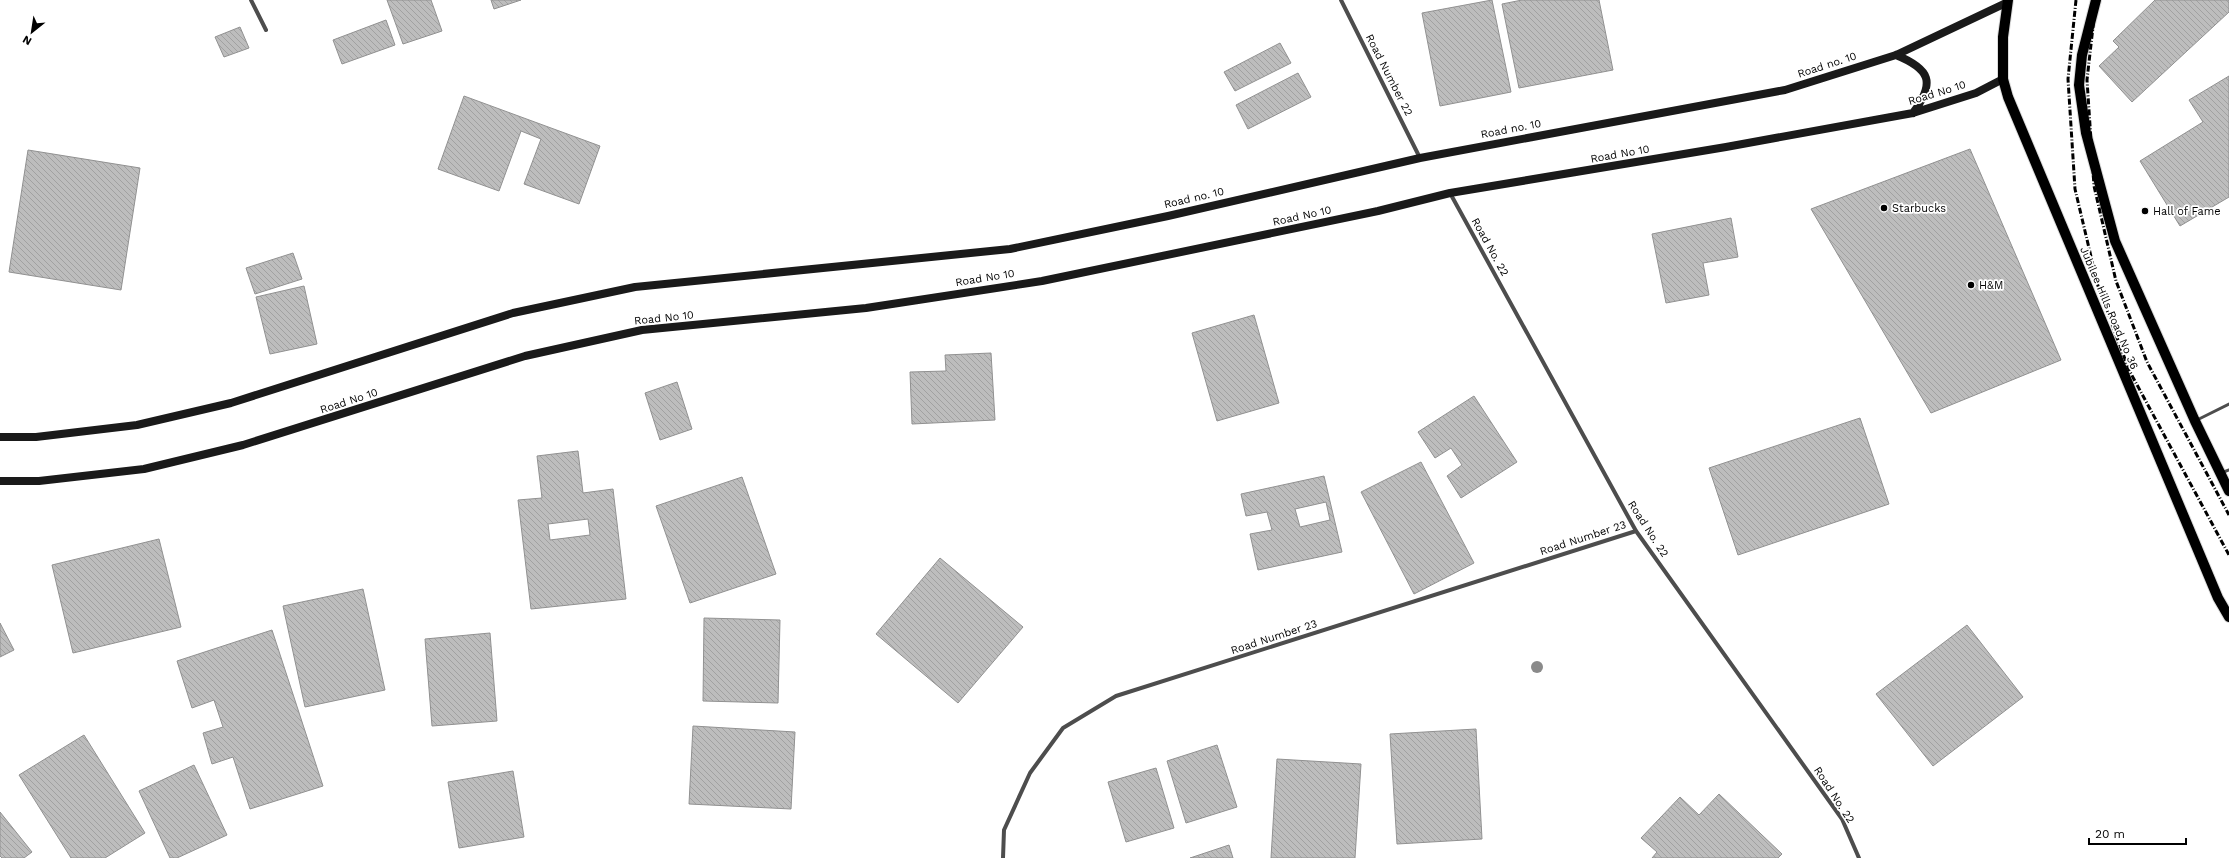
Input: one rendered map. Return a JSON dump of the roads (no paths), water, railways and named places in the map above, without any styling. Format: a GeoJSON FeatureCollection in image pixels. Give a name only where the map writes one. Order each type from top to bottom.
{"type":"FeatureCollection","features":[{"type":"Feature","properties":{"kind":"main road"},"geometry":{"type":"LineString","coordinates":[[2096,0],[2082,54],[2079,86],[2086,133],[2115,241],[2196,421],[2225,472],[2229,490]]}},
{"type":"Feature","properties":{"kind":"main road","name":"Road no. 10"},"geometry":{"type":"LineString","coordinates":[[0,437],[36,437],[151,422],[231,403],[513,313],[635,287],[1010,249],[1168,216],[1420,158],[1786,90],[1896,55],[2007,2]]}},
{"type":"Feature","properties":{"kind":"main road","name":"Jubilee Hills Road No 36"},"geometry":{"type":"LineString","coordinates":[[2007,2],[2003,37],[2003,79],[2008,97],[2218,598],[2229,617]]}},
{"type":"Feature","properties":{"kind":"main road"},"geometry":{"type":"LineString","coordinates":[[1896,55],[1915,63],[1925,74],[1927,88],[1921,102],[1913,112]]}},
{"type":"Feature","properties":{"kind":"main road","name":"Road No 10"},"geometry":{"type":"LineString","coordinates":[[0,481],[39,481],[144,469],[243,445],[525,356],[642,330],[866,308],[1042,281],[1378,211],[1450,193],[1718,148],[1913,112],[1976,93],[2003,79]]}},
{"type":"Feature","properties":{"kind":"street"},"geometry":{"type":"LineString","coordinates":[[251,0],[266,30]]}},
{"type":"Feature","properties":{"kind":"street","name":"Road Number 22"},"geometry":{"type":"LineString","coordinates":[[1341,0],[1420,158]]}},
{"type":"Feature","properties":{"kind":"street","name":"Road No. 22"},"geometry":{"type":"LineString","coordinates":[[1450,193],[1636,530],[1842,819],[1859,858]]}},
{"type":"Feature","properties":{"kind":"street","name":"Road Number 23"},"geometry":{"type":"LineString","coordinates":[[1003,858],[1004,830],[1030,773],[1063,728],[1116,696],[1636,530]]}},
{"type":"Feature","properties":{"kind":"lane"},"geometry":{"type":"LineString","coordinates":[[2196,421],[2229,404]]}},
{"type":"Feature","properties":{"kind":"railway"},"geometry":{"type":"LineString","coordinates":[[2076,0],[2068,79],[2075,189],[2098,286],[2129,370],[2229,555]]}},
{"type":"Feature","properties":{"kind":"railway"},"geometry":{"type":"LineString","coordinates":[[2096,0],[2087,80],[2094,186],[2116,281],[2147,362],[2229,515]]}},
{"type":"Feature","properties":{"kind":"place","name":"Starbucks"},"geometry":{"type":"Point","coordinates":[1884,208]}},
{"type":"Feature","properties":{"kind":"place","name":"Hall of Fame"},"geometry":{"type":"Point","coordinates":[2145,211]}},
{"type":"Feature","properties":{"kind":"place","name":"H&M"},"geometry":{"type":"Point","coordinates":[1971,285]}}]}
